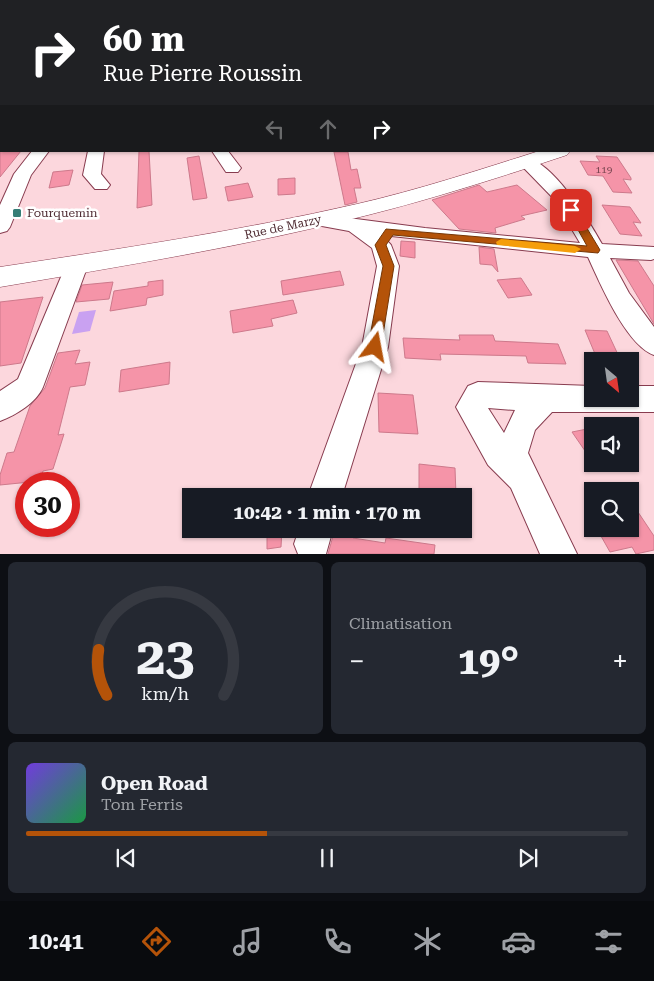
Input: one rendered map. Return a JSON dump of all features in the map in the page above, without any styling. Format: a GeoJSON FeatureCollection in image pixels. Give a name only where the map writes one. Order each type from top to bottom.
{"type":"FeatureCollection","features":[{"type":"Feature","properties":{"kind":"main road","name":"Rue de Marzy"},"geometry":{"type":"LineString","coordinates":[[0,277],[189,246],[318,220],[432,191],[557,152]]}},
{"type":"Feature","properties":{"kind":"street"},"geometry":{"type":"LineString","coordinates":[[2,224],[23,174],[40,152]]}},
{"type":"Feature","properties":{"kind":"street"},"geometry":{"type":"LineString","coordinates":[[96,152],[92,176],[101,185]]}},
{"type":"Feature","properties":{"kind":"street"},"geometry":{"type":"LineString","coordinates":[[221,152],[232,168]]}},
{"type":"Feature","properties":{"kind":"street"},"geometry":{"type":"LineString","coordinates":[[526,162],[547,178],[564,196],[634,320],[654,344]]}},
{"type":"Feature","properties":{"kind":"street"},"geometry":{"type":"LineString","coordinates":[[318,220],[356,227],[385,238],[651,253]]}},
{"type":"Feature","properties":{"kind":"street"},"geometry":{"type":"LineString","coordinates":[[328,488],[375,347],[381,320],[388,266],[385,238]]}},
{"type":"Feature","properties":{"kind":"street"},"geometry":{"type":"LineString","coordinates":[[0,408],[29,387],[77,264]]}},
{"type":"Feature","properties":{"kind":"street"},"geometry":{"type":"LineString","coordinates":[[521,476],[499,454],[472,408],[478,396],[545,399],[654,399]]}},
{"type":"Feature","properties":{"kind":"street"},"geometry":{"type":"LineString","coordinates":[[545,399],[523,422],[512,454],[559,554]]}},
{"type":"Feature","properties":{"kind":"shaded area"},"geometry":{"type":"Polygon","coordinates":[[[96,310],[90,331],[72,334],[79,312],[96,310]]]}},
{"type":"Feature","properties":{"kind":"building"},"geometry":{"type":"Polygon","coordinates":[[[0,152],[20,152],[0,177],[0,152]]]}},
{"type":"Feature","properties":{"kind":"building"},"geometry":{"type":"Polygon","coordinates":[[[139,152],[149,152],[152,205],[137,208],[139,152]]]}},
{"type":"Feature","properties":{"kind":"building"},"geometry":{"type":"Polygon","coordinates":[[[334,152],[348,152],[351,170],[357,169],[361,188],[354,188],[357,202],[345,205],[334,152]]]}},
{"type":"Feature","properties":{"kind":"building"},"geometry":{"type":"Polygon","coordinates":[[[199,156],[207,198],[193,200],[187,158],[199,156]]]}},
{"type":"Feature","properties":{"kind":"building"},"geometry":{"type":"Polygon","coordinates":[[[596,156],[617,157],[631,178],[631,180],[623,179],[632,193],[613,192],[603,176],[588,175],[580,161],[600,162],[596,156]]]}},
{"type":"Feature","properties":{"kind":"building"},"geometry":{"type":"Polygon","coordinates":[[[73,170],[69,185],[49,188],[53,172],[73,170]]]}},
{"type":"Feature","properties":{"kind":"building"},"geometry":{"type":"Polygon","coordinates":[[[295,178],[295,194],[278,195],[278,179],[295,178]]]}},
{"type":"Feature","properties":{"kind":"building"},"geometry":{"type":"Polygon","coordinates":[[[248,183],[253,197],[228,201],[225,187],[248,183]]]}},
{"type":"Feature","properties":{"kind":"building"},"geometry":{"type":"Polygon","coordinates":[[[479,185],[487,192],[517,185],[547,210],[521,216],[525,219],[495,228],[496,233],[459,229],[432,200],[479,185]]]}},
{"type":"Feature","properties":{"kind":"building"},"geometry":{"type":"Polygon","coordinates":[[[602,205],[630,207],[641,223],[633,222],[642,236],[620,234],[602,205]]]}},
{"type":"Feature","properties":{"kind":"building"},"geometry":{"type":"Polygon","coordinates":[[[401,241],[415,242],[415,258],[400,256],[401,241]]]}},
{"type":"Feature","properties":{"kind":"building"},"geometry":{"type":"Polygon","coordinates":[[[479,247],[494,249],[498,272],[492,265],[480,264],[479,247]]]}},
{"type":"Feature","properties":{"kind":"building"},"geometry":{"type":"Polygon","coordinates":[[[616,260],[638,261],[654,286],[654,324],[616,260]]]}},
{"type":"Feature","properties":{"kind":"building"},"geometry":{"type":"Polygon","coordinates":[[[340,271],[344,285],[283,295],[281,281],[340,271]]]}},
{"type":"Feature","properties":{"kind":"building"},"geometry":{"type":"Polygon","coordinates":[[[521,278],[532,295],[508,298],[497,280],[521,278]]]}},
{"type":"Feature","properties":{"kind":"building"},"geometry":{"type":"Polygon","coordinates":[[[163,280],[163,295],[147,298],[146,305],[110,311],[114,291],[148,286],[148,282],[163,280]]]}},
{"type":"Feature","properties":{"kind":"building"},"geometry":{"type":"Polygon","coordinates":[[[113,282],[109,299],[76,302],[82,285],[113,282]]]}},
{"type":"Feature","properties":{"kind":"building"},"geometry":{"type":"Polygon","coordinates":[[[43,297],[21,363],[0,366],[0,302],[43,297]]]}},
{"type":"Feature","properties":{"kind":"building"},"geometry":{"type":"Polygon","coordinates":[[[293,300],[297,313],[271,319],[273,326],[233,333],[230,311],[293,300]]]}},
{"type":"Feature","properties":{"kind":"building"},"geometry":{"type":"Polygon","coordinates":[[[585,330],[607,331],[617,352],[594,352],[585,330]]]}},
{"type":"Feature","properties":{"kind":"building"},"geometry":{"type":"Polygon","coordinates":[[[459,335],[493,335],[495,341],[558,344],[566,364],[528,363],[526,356],[440,354],[441,360],[405,358],[403,338],[460,340],[459,335]]]}},
{"type":"Feature","properties":{"kind":"building"},"geometry":{"type":"Polygon","coordinates":[[[80,350],[75,364],[90,362],[85,385],[70,387],[58,435],[64,434],[53,469],[43,472],[15,472],[15,484],[0,485],[0,475],[7,453],[14,452],[30,406],[45,388],[58,353],[80,350]]]}},
{"type":"Feature","properties":{"kind":"building"},"geometry":{"type":"Polygon","coordinates":[[[170,362],[169,384],[119,392],[121,370],[170,362]]]}},
{"type":"Feature","properties":{"kind":"building"},"geometry":{"type":"Polygon","coordinates":[[[378,393],[413,395],[418,434],[379,432],[378,393]]]}},
{"type":"Feature","properties":{"kind":"building"},"geometry":{"type":"Polygon","coordinates":[[[584,430],[584,449],[572,432],[584,430]]]}},
{"type":"Feature","properties":{"kind":"building"},"geometry":{"type":"Polygon","coordinates":[[[419,464],[455,468],[456,488],[419,488],[419,464]]]}},
{"type":"Feature","properties":{"kind":"building"},"geometry":{"type":"Polygon","coordinates":[[[639,514],[654,536],[654,550],[636,554],[632,547],[610,552],[602,537],[639,537],[639,514]]]}},
{"type":"Feature","properties":{"kind":"building"},"geometry":{"type":"Polygon","coordinates":[[[267,538],[282,538],[281,547],[267,549],[267,538]]]}},
{"type":"Feature","properties":{"kind":"building"},"geometry":{"type":"Polygon","coordinates":[[[332,538],[353,538],[385,543],[386,538],[435,545],[434,554],[328,554],[332,538]]]}},
{"type":"Feature","properties":{"kind":"slow traffic"},"geometry":{"type":"LineString","coordinates":[[501,242],[575,249]]}},
{"type":"Feature","properties":{"kind":"place","name":"Fourquemin"},"geometry":{"type":"Point","coordinates":[17,213]}},
{"type":"Feature","properties":{"kind":"route"},"geometry":{"type":"LineString","coordinates":[[375,347],[381,320],[388,266],[386,254],[381,245],[390,232],[594,250],[571,210]]}}]}
